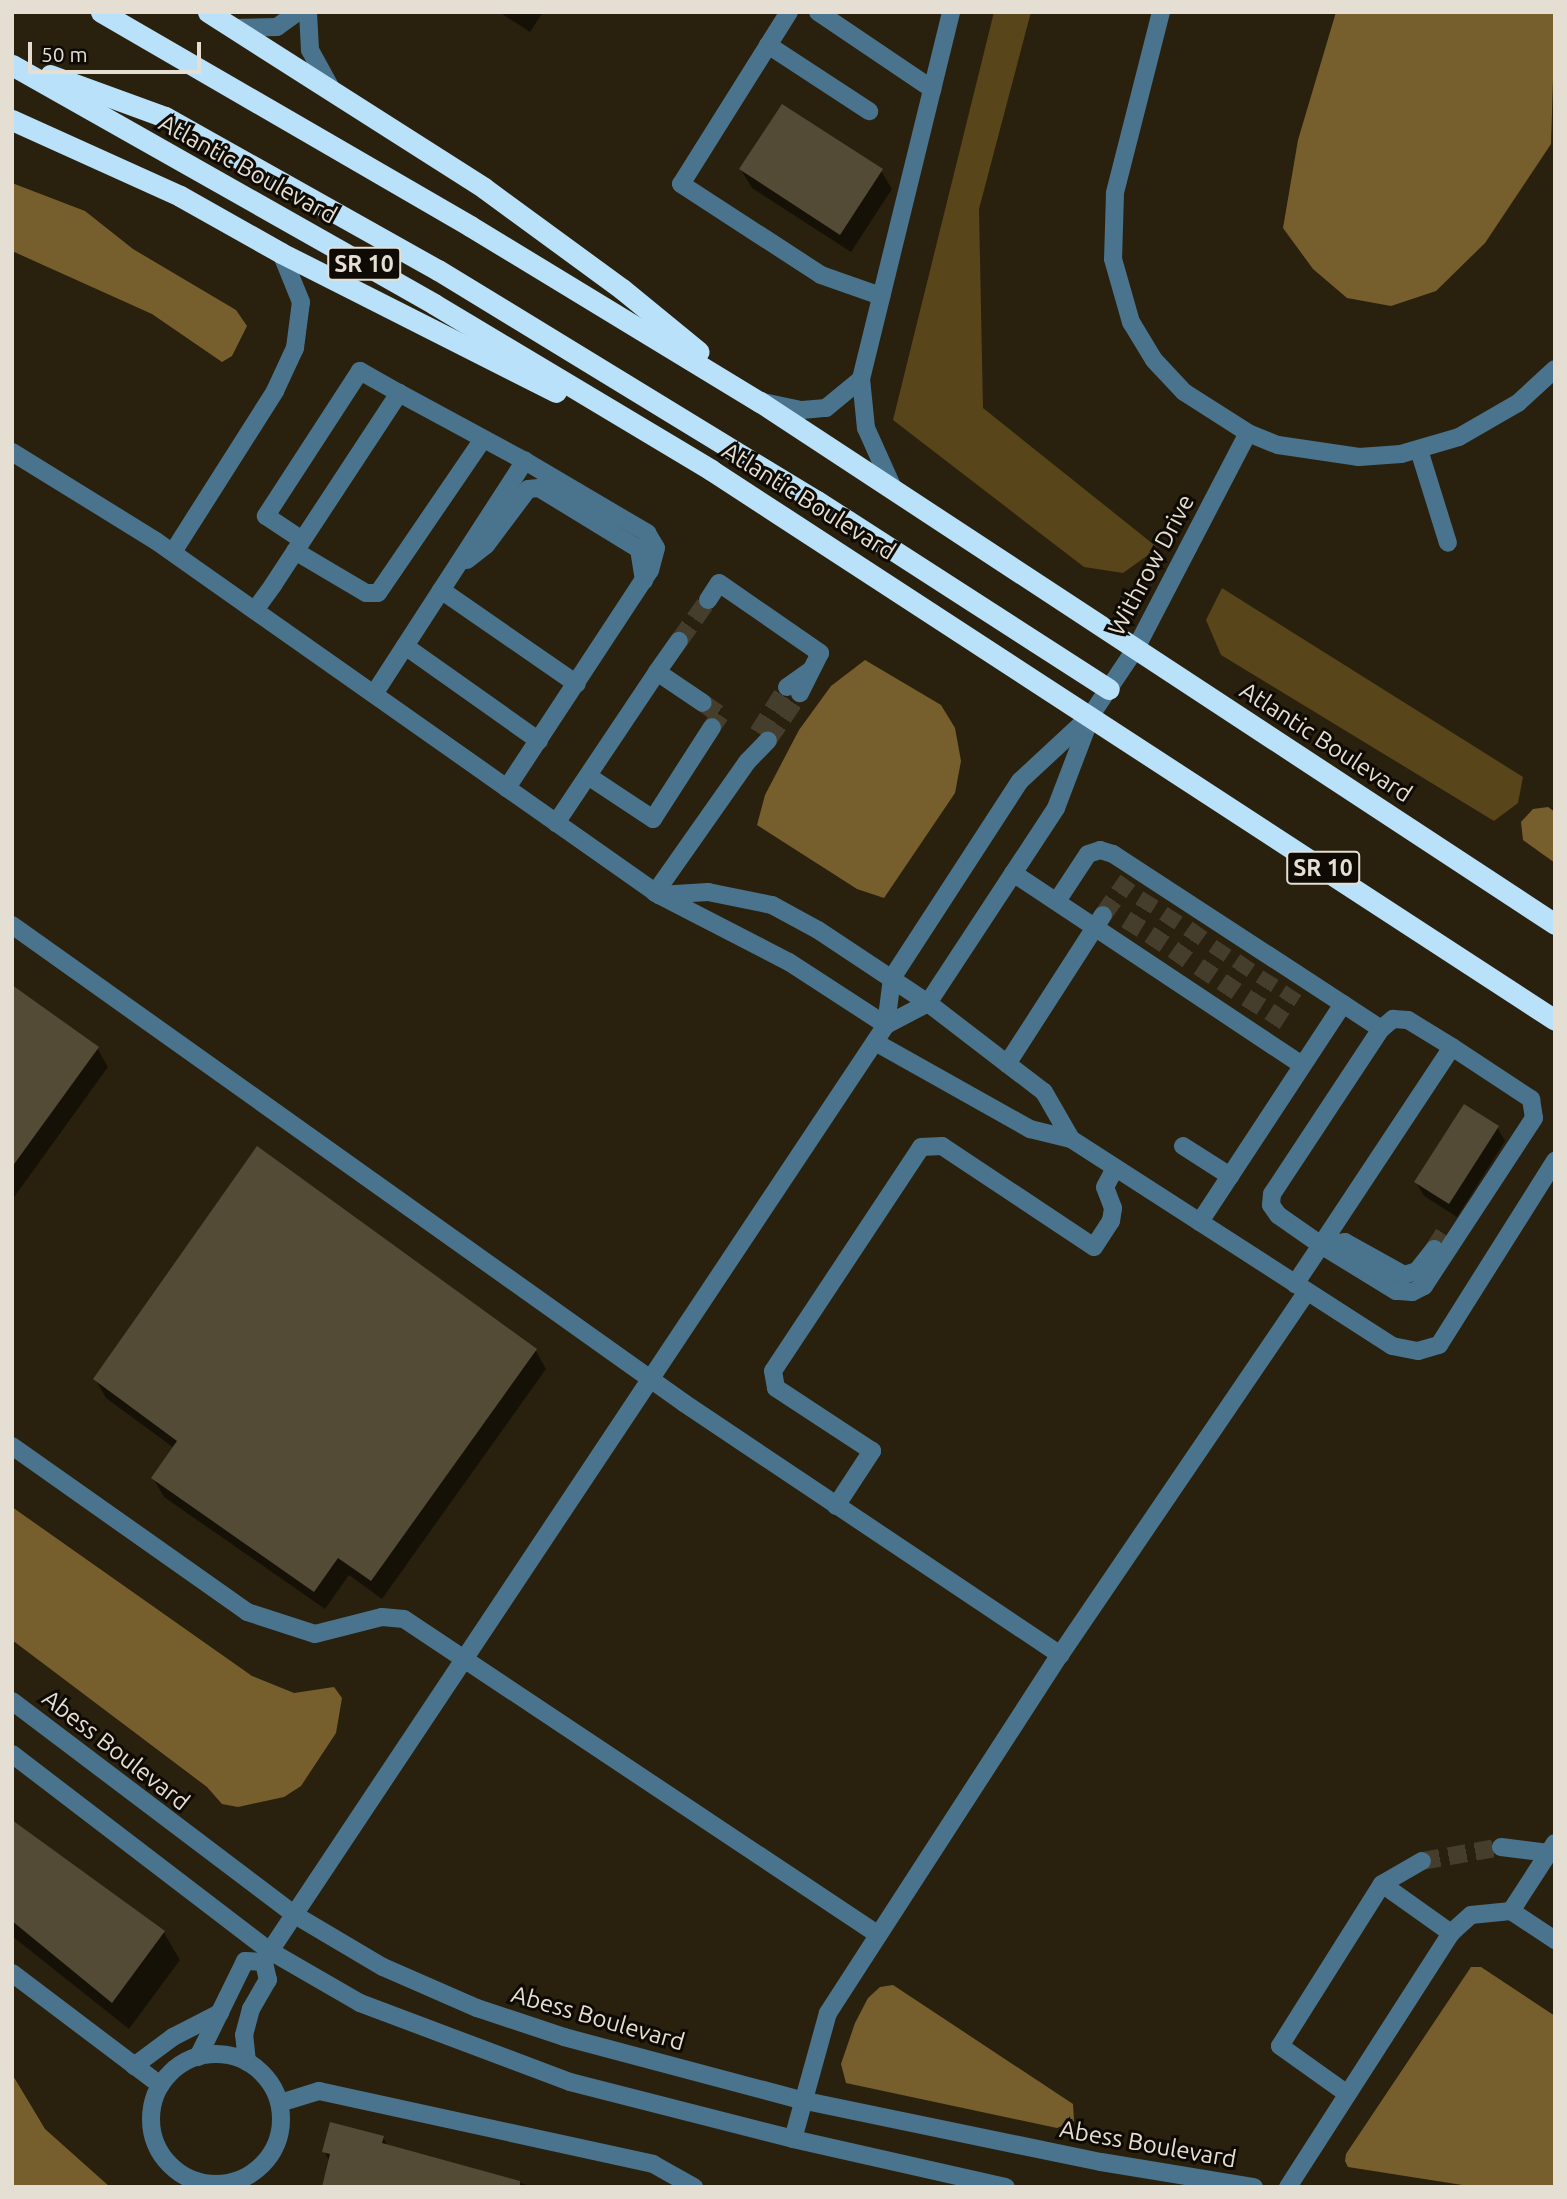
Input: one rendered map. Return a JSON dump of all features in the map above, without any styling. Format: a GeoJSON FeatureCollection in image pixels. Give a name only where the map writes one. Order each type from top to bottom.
{"type":"FeatureCollection","features":[{"type":"Feature","properties":{"kind":"highway","name":"Atlantic Boulevard"},"geometry":{"type":"LineString","coordinates":[[101,12],[470,226],[760,402],[892,486],[1555,924]]}},
{"type":"Feature","properties":{"kind":"highway"},"geometry":{"type":"LineString","coordinates":[[208,12],[505,204],[622,289],[760,402]]}},
{"type":"Feature","properties":{"kind":"highway","name":"Atlantic Boulevard"},"geometry":{"type":"LineString","coordinates":[[12,63],[434,304],[711,470],[1091,715],[1555,1020]]}},
{"type":"Feature","properties":{"kind":"highway"},"geometry":{"type":"LineString","coordinates":[[12,63],[165,117],[438,270],[806,494],[1109,690]]}},
{"type":"Feature","properties":{"kind":"highway"},"geometry":{"type":"LineString","coordinates":[[12,120],[180,196],[281,253],[711,470]]}},
{"type":"Feature","properties":{"kind":"street"},"geometry":{"type":"LineString","coordinates":[[233,28],[278,27],[299,12]]}},
{"type":"Feature","properties":{"kind":"street"},"geometry":{"type":"LineString","coordinates":[[308,12],[310,50],[333,92]]}},
{"type":"Feature","properties":{"kind":"street"},"geometry":{"type":"LineString","coordinates":[[789,12],[681,184],[821,275],[881,296]]}},
{"type":"Feature","properties":{"kind":"street"},"geometry":{"type":"LineString","coordinates":[[818,12],[932,89]]}},
{"type":"Feature","properties":{"kind":"street"},"geometry":{"type":"LineString","coordinates":[[892,486],[866,428],[861,379],[951,12]]}},
{"type":"Feature","properties":{"kind":"street"},"geometry":{"type":"LineString","coordinates":[[1161,12],[1115,193],[1112,237],[1117,281],[1131,322],[1168,377],[1213,414],[1248,433],[1318,454],[1360,457],[1419,450],[1484,426],[1518,403],[1555,369]]}},
{"type":"Feature","properties":{"kind":"street"},"geometry":{"type":"LineString","coordinates":[[768,45],[869,111]]}},
{"type":"Feature","properties":{"kind":"street"},"geometry":{"type":"LineString","coordinates":[[173,552],[275,391],[295,348],[301,302],[281,253]]}},
{"type":"Feature","properties":{"kind":"street"},"geometry":{"type":"LineString","coordinates":[[483,439],[377,593],[366,593],[299,545],[266,516],[360,371],[525,461],[647,533],[656,548],[644,581],[507,788]]}},
{"type":"Feature","properties":{"kind":"street"},"geometry":{"type":"LineString","coordinates":[[760,402],[802,410],[826,408],[861,379]]}},
{"type":"Feature","properties":{"kind":"street"},"geometry":{"type":"LineString","coordinates":[[255,610],[399,393]]}},
{"type":"Feature","properties":{"kind":"street","name":"Withrow Drive"},"geometry":{"type":"LineString","coordinates":[[1091,715],[1136,648],[1248,433]]}},
{"type":"Feature","properties":{"kind":"street"},"geometry":{"type":"LineString","coordinates":[[1419,450],[1448,543]]}},
{"type":"Feature","properties":{"kind":"street"},"geometry":{"type":"LineString","coordinates":[[12,452],[173,552],[657,894],[811,975],[886,1025]]}},
{"type":"Feature","properties":{"kind":"street"},"geometry":{"type":"LineString","coordinates":[[374,694],[525,461]]}},
{"type":"Feature","properties":{"kind":"street"},"geometry":{"type":"LineString","coordinates":[[456,568],[486,545],[528,489],[539,488],[639,549],[644,581]]}},
{"type":"Feature","properties":{"kind":"street"},"geometry":{"type":"LineString","coordinates":[[708,600],[719,583],[820,653],[810,671],[793,690]]}},
{"type":"Feature","properties":{"kind":"street"},"geometry":{"type":"LineString","coordinates":[[441,590],[576,684]]}},
{"type":"Feature","properties":{"kind":"street"},"geometry":{"type":"LineString","coordinates":[[556,824],[679,641]]}},
{"type":"Feature","properties":{"kind":"street"},"geometry":{"type":"LineString","coordinates":[[405,646],[539,741]]}},
{"type":"Feature","properties":{"kind":"street"},"geometry":{"type":"LineString","coordinates":[[657,672],[703,703]]}},
{"type":"Feature","properties":{"kind":"street"},"geometry":{"type":"LineString","coordinates":[[886,1025],[928,1003],[1056,808],[1091,715]]}},
{"type":"Feature","properties":{"kind":"street"},"geometry":{"type":"LineString","coordinates":[[247,2062],[244,2035],[251,2008],[268,1980],[267,1957],[886,1025],[892,978],[1020,781],[1091,715]]}},
{"type":"Feature","properties":{"kind":"street"},"geometry":{"type":"LineString","coordinates":[[588,775],[653,818],[712,727]]}},
{"type":"Feature","properties":{"kind":"street"},"geometry":{"type":"LineString","coordinates":[[657,894],[763,736]]}},
{"type":"Feature","properties":{"kind":"street"},"geometry":{"type":"LineString","coordinates":[[1056,901],[1088,854],[1100,850],[1113,853],[1132,874],[1275,969],[1298,984],[1343,1004],[1381,1029]]}},
{"type":"Feature","properties":{"kind":"street"},"geometry":{"type":"LineString","coordinates":[[1013,873],[1056,901],[1099,921],[1268,1031],[1302,1065]]}},
{"type":"Feature","properties":{"kind":"street"},"geometry":{"type":"LineString","coordinates":[[657,894],[708,892],[772,905],[892,978],[1044,1092],[1071,1139]]}},
{"type":"Feature","properties":{"kind":"street"},"geometry":{"type":"LineString","coordinates":[[1007,1064],[1099,921]]}},
{"type":"Feature","properties":{"kind":"street"},"geometry":{"type":"LineString","coordinates":[[12,925],[652,1381],[1060,1655]]}},
{"type":"Feature","properties":{"kind":"street"},"geometry":{"type":"LineString","coordinates":[[1200,1222],[1343,1004]]}},
{"type":"Feature","properties":{"kind":"street"},"geometry":{"type":"LineString","coordinates":[[1393,1019],[1408,1020],[1531,1099],[1534,1118],[1424,1286],[1412,1292],[1396,1290],[1321,1245],[1278,1214],[1271,1205],[1272,1194],[1381,1029],[1393,1019]]}},
{"type":"Feature","properties":{"kind":"street"},"geometry":{"type":"LineString","coordinates":[[875,1042],[1030,1129],[1071,1139],[1392,1346],[1418,1351],[1439,1345],[1555,1161]]}},
{"type":"Feature","properties":{"kind":"street"},"geometry":{"type":"LineString","coordinates":[[793,2139],[801,2100],[828,2013],[877,1934],[1301,1288],[1321,1245],[1452,1047]]}},
{"type":"Feature","properties":{"kind":"street"},"geometry":{"type":"LineString","coordinates":[[1446,1232],[1531,1099]]}},
{"type":"Feature","properties":{"kind":"street"},"geometry":{"type":"LineString","coordinates":[[836,1506],[872,1451],[776,1388],[773,1371],[921,1147],[942,1146],[1094,1247],[1111,1221],[1113,1208],[1105,1187],[1115,1168]]}},
{"type":"Feature","properties":{"kind":"street"},"geometry":{"type":"LineString","coordinates":[[1183,1146],[1230,1176]]}},
{"type":"Feature","properties":{"kind":"street"},"geometry":{"type":"LineString","coordinates":[[1321,1245],[1345,1241],[1404,1275],[1417,1271],[1434,1249]]}},
{"type":"Feature","properties":{"kind":"street"},"geometry":{"type":"LineString","coordinates":[[12,1446],[247,1612],[315,1634],[382,1617],[404,1619],[877,1934]]}},
{"type":"Feature","properties":{"kind":"street","name":"Abess Boulevard"},"geometry":{"type":"LineString","coordinates":[[12,1701],[295,1915],[383,1967],[477,2008],[564,2037],[801,2100],[1101,2162],[1254,2187]]}},
{"type":"Feature","properties":{"kind":"street"},"geometry":{"type":"LineString","coordinates":[[12,1754],[267,1957],[360,2003],[481,2051],[570,2082],[793,2139],[1006,2187]]}},
{"type":"Feature","properties":{"kind":"street"},"geometry":{"type":"LineString","coordinates":[[1501,1847],[1552,1848]]}},
{"type":"Feature","properties":{"kind":"street"},"geometry":{"type":"LineString","coordinates":[[1511,1911],[1552,1848]]}},
{"type":"Feature","properties":{"kind":"street"},"geometry":{"type":"LineString","coordinates":[[1346,2093],[1280,2046],[1382,1884],[1422,1861]]}},
{"type":"Feature","properties":{"kind":"street"},"geometry":{"type":"LineString","coordinates":[[1382,1884],[1451,1933]]}},
{"type":"Feature","properties":{"kind":"street"},"geometry":{"type":"LineString","coordinates":[[1288,2187],[1451,1933],[1471,1915],[1511,1911],[1555,1940]]}},
{"type":"Feature","properties":{"kind":"street"},"geometry":{"type":"LineString","coordinates":[[198,2057],[245,1961],[267,1957]]}},
{"type":"Feature","properties":{"kind":"street"},"geometry":{"type":"LineString","coordinates":[[12,1973],[160,2085]]}},
{"type":"Feature","properties":{"kind":"street"},"geometry":{"type":"LineString","coordinates":[[134,2066],[173,2037],[220,2013]]}},
{"type":"Feature","properties":{"kind":"street"},"geometry":{"type":"LineString","coordinates":[[230,2055],[247,2062],[262,2072],[280,2103],[278,2143],[252,2174],[234,2185],[195,2181],[164,2159],[151,2123],[160,2085],[170,2073],[198,2057],[230,2055]]}},
{"type":"Feature","properties":{"kind":"street"},"geometry":{"type":"LineString","coordinates":[[280,2103],[319,2091],[653,2164],[694,2187]]}},
{"type":"Feature","properties":{"kind":"shaded area"},"geometry":{"type":"Polygon","coordinates":[[[994,12],[1031,12],[979,209],[983,408],[1158,548],[1123,573],[1084,567],[893,420],[994,12]]]}},
{"type":"Feature","properties":{"kind":"shaded area"},"geometry":{"type":"Polygon","coordinates":[[[1336,12],[1555,12],[1551,144],[1485,243],[1436,291],[1391,306],[1347,298],[1313,269],[1283,228],[1298,140],[1336,12]]]}},
{"type":"Feature","properties":{"kind":"shaded area"},"geometry":{"type":"Polygon","coordinates":[[[12,183],[85,211],[133,249],[236,310],[247,326],[232,356],[222,362],[152,314],[12,251],[12,183]]]}},
{"type":"Feature","properties":{"kind":"shaded area"},"geometry":{"type":"Polygon","coordinates":[[[1222,588],[1523,777],[1518,803],[1494,821],[1221,655],[1206,620],[1222,588]]]}},
{"type":"Feature","properties":{"kind":"shaded area"},"geometry":{"type":"Polygon","coordinates":[[[865,660],[941,705],[955,728],[961,761],[955,793],[884,898],[857,889],[757,825],[765,795],[799,730],[831,686],[865,660]]]}},
{"type":"Feature","properties":{"kind":"shaded area"},"geometry":{"type":"Polygon","coordinates":[[[1548,807],[1555,812],[1555,863],[1523,840],[1521,822],[1533,809],[1548,807]]]}},
{"type":"Feature","properties":{"kind":"shaded area"},"geometry":{"type":"Polygon","coordinates":[[[12,1507],[252,1676],[294,1693],[334,1687],[342,1698],[336,1733],[301,1786],[284,1797],[238,1807],[222,1804],[207,1787],[12,1640],[12,1507]]]}},
{"type":"Feature","properties":{"kind":"shaded area"},"geometry":{"type":"Polygon","coordinates":[[[1471,1967],[1481,1967],[1555,2016],[1555,2187],[1475,2187],[1348,2167],[1345,2161],[1346,2154],[1471,1967]]]}},
{"type":"Feature","properties":{"kind":"shaded area"},"geometry":{"type":"Polygon","coordinates":[[[893,1985],[1073,2104],[1074,2121],[1057,2128],[846,2083],[841,2064],[855,2023],[868,1998],[880,1987],[893,1985]]]}},
{"type":"Feature","properties":{"kind":"shaded area"},"geometry":{"type":"Polygon","coordinates":[[[12,2074],[45,2129],[110,2187],[12,2187],[12,2074]]]}},
{"type":"Feature","properties":{"kind":"building"},"geometry":{"type":"Polygon","coordinates":[[[782,104],[883,169],[840,235],[739,169],[782,104]]]}},
{"type":"Feature","properties":{"kind":"building"},"geometry":{"type":"Polygon","coordinates":[[[12,985],[99,1047],[12,1167],[12,985]]]}},
{"type":"Feature","properties":{"kind":"building"},"geometry":{"type":"Polygon","coordinates":[[[1464,1104],[1499,1126],[1449,1204],[1414,1182],[1464,1104]]]}},
{"type":"Feature","properties":{"kind":"building"},"geometry":{"type":"Polygon","coordinates":[[[257,1146],[537,1349],[371,1581],[338,1558],[314,1592],[151,1478],[177,1441],[93,1379],[257,1146]]]}},
{"type":"Feature","properties":{"kind":"building"},"geometry":{"type":"Polygon","coordinates":[[[12,1820],[165,1931],[112,2003],[12,1921],[12,1820]]]}},
{"type":"Feature","properties":{"kind":"building"},"geometry":{"type":"Polygon","coordinates":[[[330,2122],[384,2136],[382,2143],[520,2181],[520,2187],[322,2187],[330,2154],[322,2152],[330,2122]]]}},
{"type":"Feature","properties":{"kind":"tunnel"},"geometry":{"type":"LineString","coordinates":[[679,641],[708,600]]}},
{"type":"Feature","properties":{"kind":"tunnel"},"geometry":{"type":"LineString","coordinates":[[758,733],[787,687]]}},
{"type":"Feature","properties":{"kind":"tunnel"},"geometry":{"type":"LineString","coordinates":[[768,740],[800,693]]}},
{"type":"Feature","properties":{"kind":"tunnel"},"geometry":{"type":"LineString","coordinates":[[703,703],[720,715],[712,727]]}},
{"type":"Feature","properties":{"kind":"tunnel"},"geometry":{"type":"LineString","coordinates":[[1103,915],[1128,880]]}},
{"type":"Feature","properties":{"kind":"tunnel"},"geometry":{"type":"LineString","coordinates":[[1129,932],[1151,896]]}},
{"type":"Feature","properties":{"kind":"tunnel"},"geometry":{"type":"LineString","coordinates":[[1152,947],[1175,912]]}},
{"type":"Feature","properties":{"kind":"tunnel"},"geometry":{"type":"LineString","coordinates":[[1175,962],[1200,927]]}},
{"type":"Feature","properties":{"kind":"tunnel"},"geometry":{"type":"LineString","coordinates":[[1201,979],[1224,945]]}},
{"type":"Feature","properties":{"kind":"tunnel"},"geometry":{"type":"LineString","coordinates":[[1224,994],[1248,959]]}},
{"type":"Feature","properties":{"kind":"tunnel"},"geometry":{"type":"LineString","coordinates":[[1249,1010],[1271,975]]}},
{"type":"Feature","properties":{"kind":"tunnel"},"geometry":{"type":"LineString","coordinates":[[1272,1024],[1294,990]]}},
{"type":"Feature","properties":{"kind":"tunnel"},"geometry":{"type":"LineString","coordinates":[[1434,1249],[1445,1232]]}},
{"type":"Feature","properties":{"kind":"tunnel"},"geometry":{"type":"LineString","coordinates":[[1422,1861],[1501,1847]]}}]}
